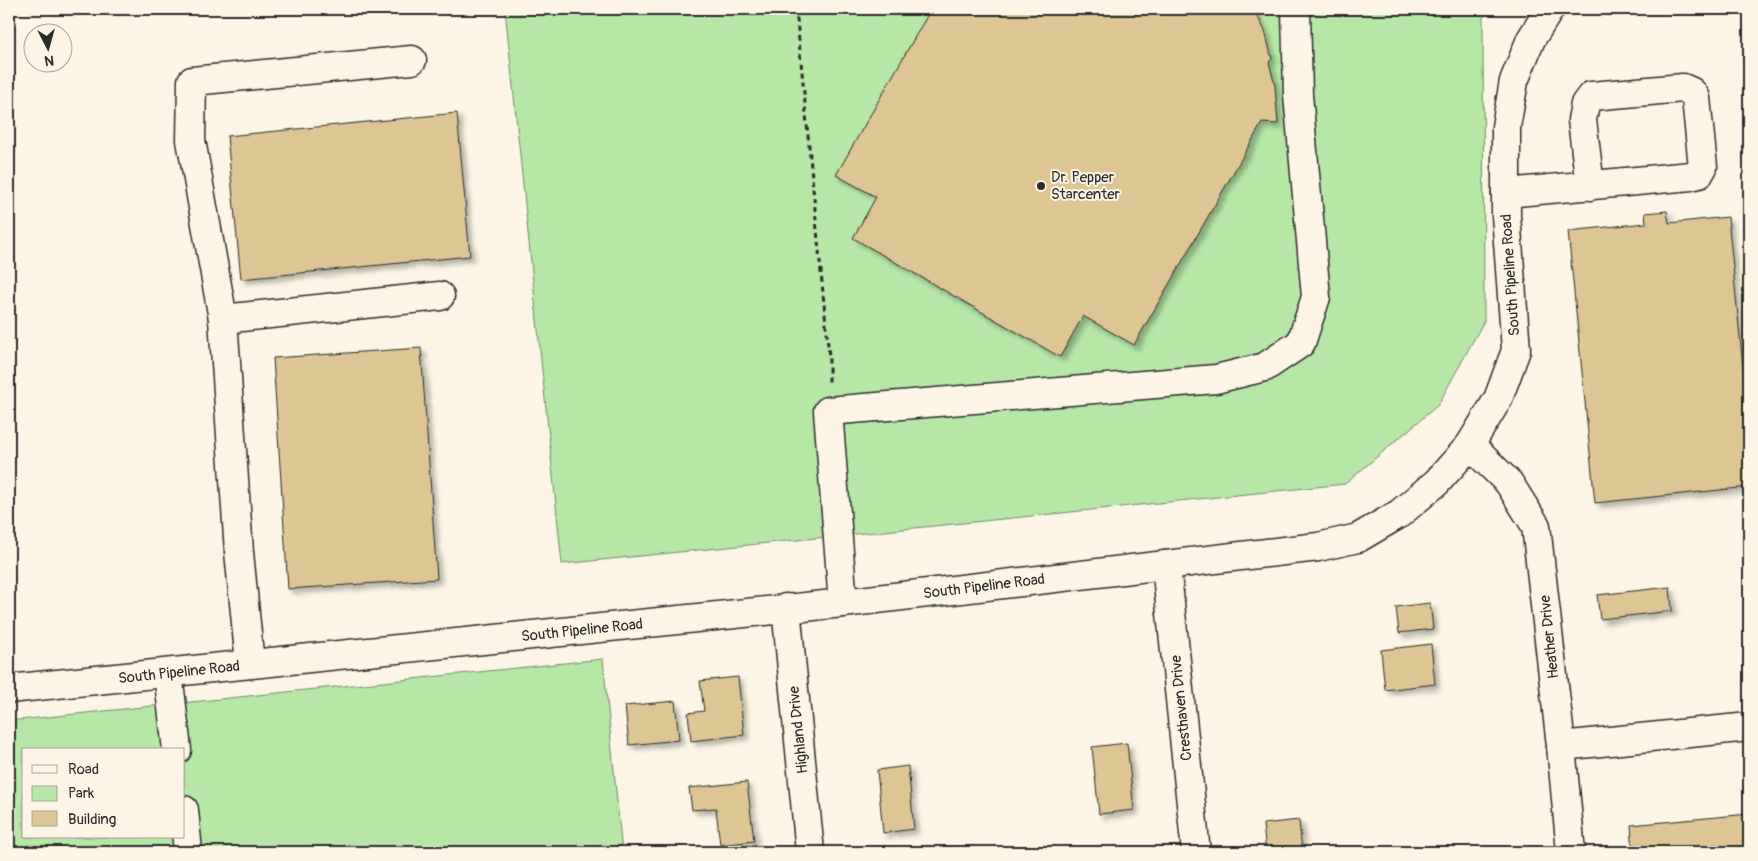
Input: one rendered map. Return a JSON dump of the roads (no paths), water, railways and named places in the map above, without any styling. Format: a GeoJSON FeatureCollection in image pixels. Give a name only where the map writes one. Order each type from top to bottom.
{"type":"FeatureCollection","features":[{"type":"Feature","properties":{"kind":"street"},"geometry":{"type":"LineString","coordinates":[[843,602],[828,411],[1216,379],[1265,367],[1301,343],[1316,297],[1298,94],[1296,9]]}},
{"type":"Feature","properties":{"kind":"street","name":"South Pipeline Road"},"geometry":{"type":"LineString","coordinates":[[9,689],[843,602],[1318,547],[1358,538],[1399,514],[1436,482],[1470,446],[1498,399],[1516,350],[1506,214],[1506,127],[1514,81],[1531,39],[1550,9]]}},
{"type":"Feature","properties":{"kind":"street"},"geometry":{"type":"LineString","coordinates":[[250,664],[239,552],[223,319],[191,140],[192,82],[412,60]]}},
{"type":"Feature","properties":{"kind":"street"},"geometry":{"type":"LineString","coordinates":[[1506,194],[1590,186],[1699,174],[1703,167],[1696,98],[1692,92],[1683,88],[1591,96],[1585,104],[1582,120],[1590,186]]}},
{"type":"Feature","properties":{"kind":"street"},"geometry":{"type":"LineString","coordinates":[[223,319],[440,296]]}},
{"type":"Feature","properties":{"kind":"street","name":"Heather Drive"},"geometry":{"type":"LineString","coordinates":[[1470,446],[1510,483],[1536,526],[1571,852]]}},
{"type":"Feature","properties":{"kind":"street","name":"Cresthaven Drive"},"geometry":{"type":"LineString","coordinates":[[1166,564],[1196,852]]}},
{"type":"Feature","properties":{"kind":"street","name":"Highland Drive"},"geometry":{"type":"LineString","coordinates":[[786,608],[810,852]]}},
{"type":"Feature","properties":{"kind":"street"},"geometry":{"type":"LineString","coordinates":[[168,673],[177,748]]}},
{"type":"Feature","properties":{"kind":"street"},"geometry":{"type":"LineString","coordinates":[[1561,746],[1749,727]]}},
{"type":"Feature","properties":{"kind":"street"},"geometry":{"type":"LineString","coordinates":[[185,820],[188,852]]}},
{"type":"Feature","properties":{"kind":"place","name":"Dr. Pepper Starcenter"},"geometry":{"type":"Point","coordinates":[1041,186]}}]}
